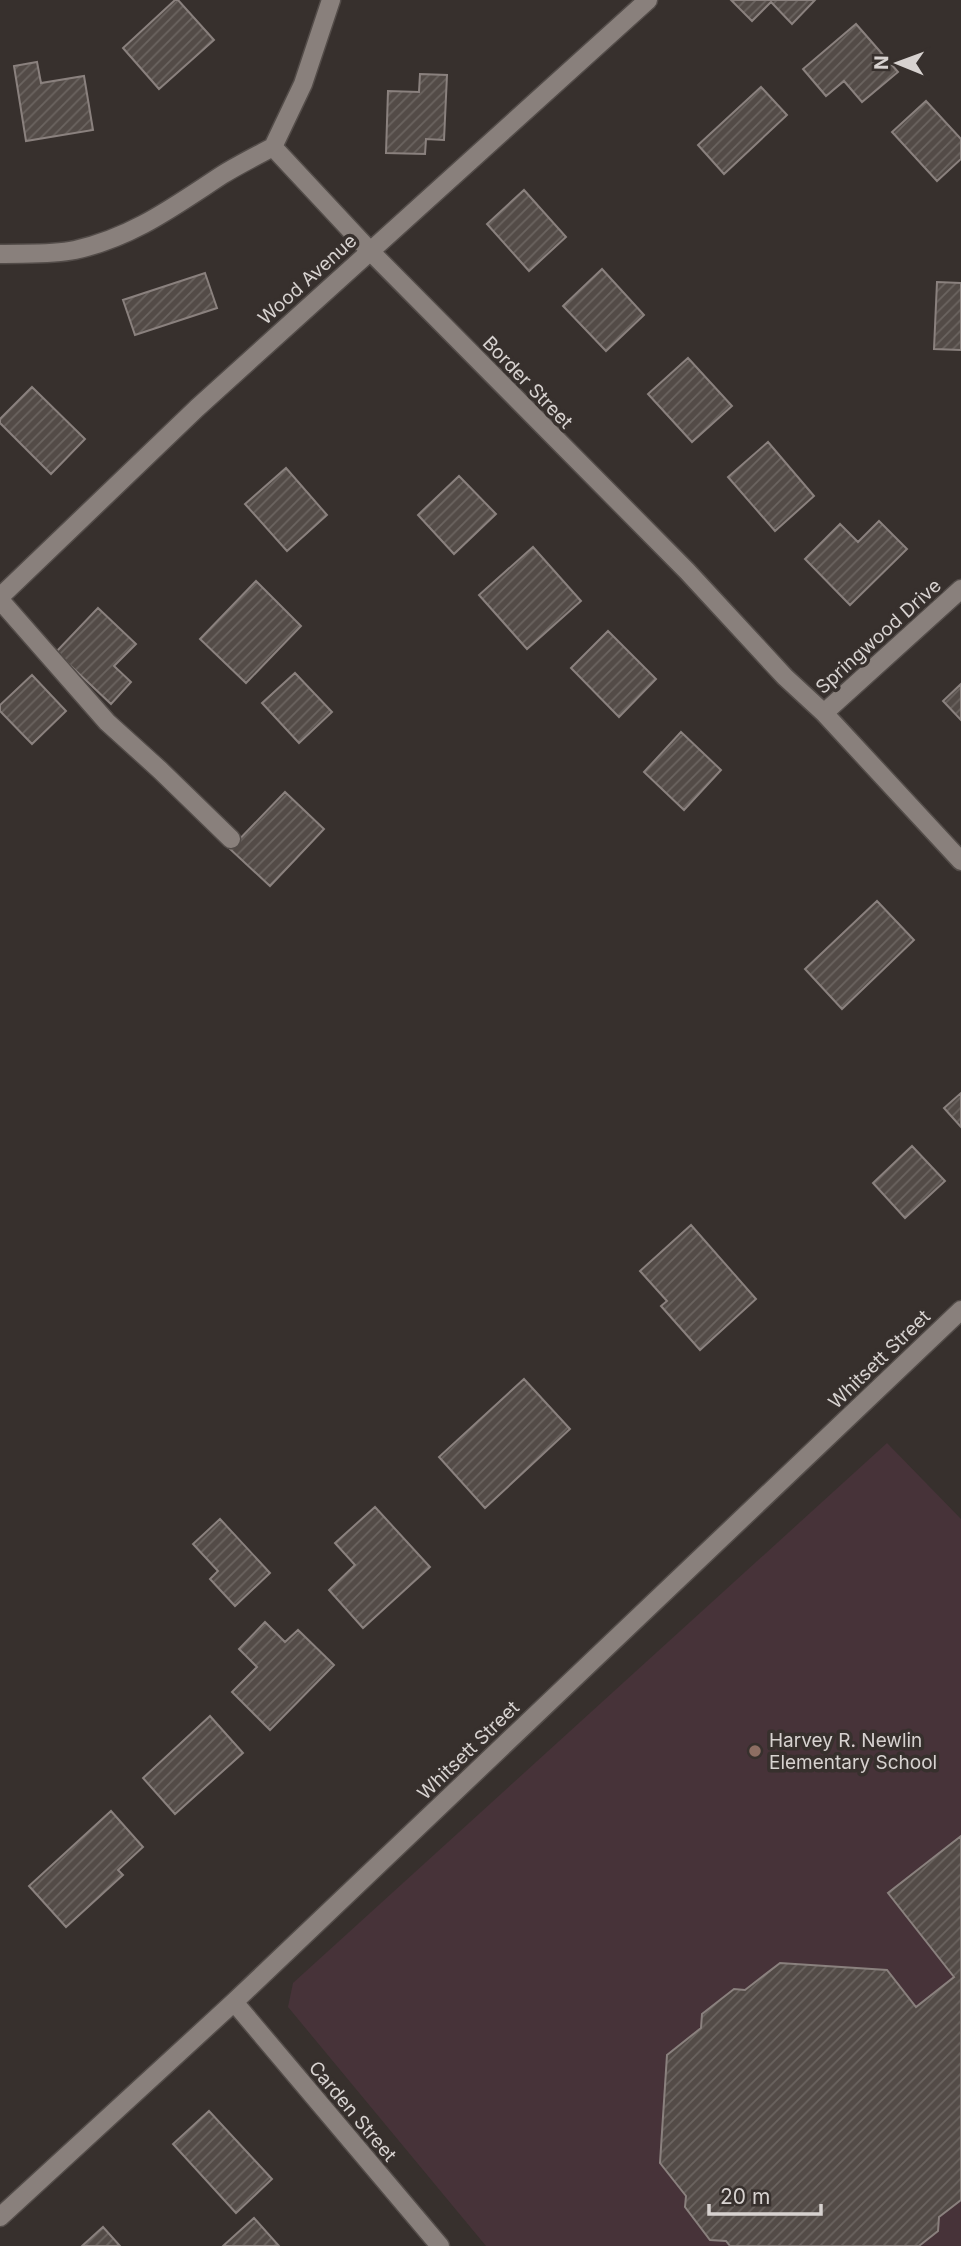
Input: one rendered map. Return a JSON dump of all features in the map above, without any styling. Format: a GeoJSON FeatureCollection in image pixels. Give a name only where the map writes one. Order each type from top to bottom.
{"type":"FeatureCollection","features":[{"type":"Feature","properties":{"kind":"street"},"geometry":{"type":"LineString","coordinates":[[0,254],[74,250],[121,235],[166,213],[224,174],[273,147],[303,84],[331,0]]}},
{"type":"Feature","properties":{"kind":"street","name":"Wood Avenue"},"geometry":{"type":"LineString","coordinates":[[0,598],[197,408],[648,0]]}},
{"type":"Feature","properties":{"kind":"street","name":"Border Street"},"geometry":{"type":"LineString","coordinates":[[273,147],[369,251],[687,571],[785,677],[824,713],[961,861]]}},
{"type":"Feature","properties":{"kind":"street","name":"Springwood Drive"},"geometry":{"type":"LineString","coordinates":[[824,713],[961,589]]}},
{"type":"Feature","properties":{"kind":"street"},"geometry":{"type":"LineString","coordinates":[[0,598],[107,722],[231,839]]}},
{"type":"Feature","properties":{"kind":"street","name":"Whitsett Street"},"geometry":{"type":"LineString","coordinates":[[0,2217],[234,2002],[961,1310]]}},
{"type":"Feature","properties":{"kind":"street","name":"Carden Street"},"geometry":{"type":"LineString","coordinates":[[234,2002],[440,2246]]}},
{"type":"Feature","properties":{"kind":"shaded area","name":"Harvey R. Newlin Elementary School"},"geometry":{"type":"Polygon","coordinates":[[[887,1443],[961,1519],[961,2246],[486,2246],[288,2007],[293,1983],[887,1443]]]}},
{"type":"Feature","properties":{"kind":"building"},"geometry":{"type":"Polygon","coordinates":[[[178,0],[214,40],[159,89],[123,48],[178,0]]]}},
{"type":"Feature","properties":{"kind":"building"},"geometry":{"type":"Polygon","coordinates":[[[731,0],[815,0],[792,24],[771,2],[752,21],[731,0]]]}},
{"type":"Feature","properties":{"kind":"building"},"geometry":{"type":"Polygon","coordinates":[[[856,24],[898,72],[862,102],[844,81],[826,96],[803,69],[856,24]]]}},
{"type":"Feature","properties":{"kind":"building"},"geometry":{"type":"Polygon","coordinates":[[[37,62],[41,83],[84,76],[93,130],[26,141],[14,66],[37,62]]]}},
{"type":"Feature","properties":{"kind":"building"},"geometry":{"type":"Polygon","coordinates":[[[420,74],[447,75],[444,140],[426,139],[425,154],[386,153],[388,91],[419,92],[420,74]]]}},
{"type":"Feature","properties":{"kind":"building"},"geometry":{"type":"Polygon","coordinates":[[[761,87],[787,115],[724,174],[698,145],[761,87]]]}},
{"type":"Feature","properties":{"kind":"building"},"geometry":{"type":"Polygon","coordinates":[[[926,101],[961,139],[961,159],[937,181],[892,132],[926,101]]]}},
{"type":"Feature","properties":{"kind":"building"},"geometry":{"type":"Polygon","coordinates":[[[524,190],[566,237],[529,271],[487,224],[524,190]]]}},
{"type":"Feature","properties":{"kind":"building"},"geometry":{"type":"Polygon","coordinates":[[[602,269],[644,315],[606,351],[563,306],[602,269]]]}},
{"type":"Feature","properties":{"kind":"building"},"geometry":{"type":"Polygon","coordinates":[[[205,273],[217,308],[135,335],[123,300],[205,273]]]}},
{"type":"Feature","properties":{"kind":"building"},"geometry":{"type":"Polygon","coordinates":[[[937,282],[961,283],[961,350],[934,349],[937,282]]]}},
{"type":"Feature","properties":{"kind":"building"},"geometry":{"type":"Polygon","coordinates":[[[688,358],[732,406],[692,442],[648,394],[688,358]]]}},
{"type":"Feature","properties":{"kind":"building"},"geometry":{"type":"Polygon","coordinates":[[[32,387],[85,439],[51,474],[0,423],[0,419],[32,387]]]}},
{"type":"Feature","properties":{"kind":"building"},"geometry":{"type":"Polygon","coordinates":[[[768,442],[814,496],[775,531],[728,477],[768,442]]]}},
{"type":"Feature","properties":{"kind":"building"},"geometry":{"type":"Polygon","coordinates":[[[286,468],[327,515],[287,551],[245,504],[286,468]]]}},
{"type":"Feature","properties":{"kind":"building"},"geometry":{"type":"Polygon","coordinates":[[[459,476],[496,514],[454,554],[418,515],[459,476]]]}},
{"type":"Feature","properties":{"kind":"building"},"geometry":{"type":"Polygon","coordinates":[[[879,521],[907,549],[850,605],[805,559],[840,524],[858,542],[879,521]]]}},
{"type":"Feature","properties":{"kind":"building"},"geometry":{"type":"Polygon","coordinates":[[[533,547],[581,601],[527,649],[479,595],[533,547]]]}},
{"type":"Feature","properties":{"kind":"building"},"geometry":{"type":"Polygon","coordinates":[[[256,581],[301,626],[246,683],[200,639],[256,581]]]}},
{"type":"Feature","properties":{"kind":"building"},"geometry":{"type":"Polygon","coordinates":[[[98,608],[136,644],[114,666],[131,682],[111,704],[56,652],[98,608]]]}},
{"type":"Feature","properties":{"kind":"building"},"geometry":{"type":"Polygon","coordinates":[[[608,631],[656,679],[619,717],[571,668],[608,631]]]}},
{"type":"Feature","properties":{"kind":"building"},"geometry":{"type":"Polygon","coordinates":[[[295,673],[332,712],[299,743],[262,703],[295,673]]]}},
{"type":"Feature","properties":{"kind":"building"},"geometry":{"type":"Polygon","coordinates":[[[32,675],[66,711],[32,744],[0,711],[0,705],[32,675]]]}},
{"type":"Feature","properties":{"kind":"building"},"geometry":{"type":"Polygon","coordinates":[[[961,684],[961,720],[943,701],[961,684]]]}},
{"type":"Feature","properties":{"kind":"building"},"geometry":{"type":"Polygon","coordinates":[[[681,732],[721,770],[684,810],[644,772],[681,732]]]}},
{"type":"Feature","properties":{"kind":"building"},"geometry":{"type":"Polygon","coordinates":[[[285,792],[324,829],[270,886],[230,849],[285,792]]]}},
{"type":"Feature","properties":{"kind":"building"},"geometry":{"type":"Polygon","coordinates":[[[877,901],[914,940],[842,1009],[805,969],[877,901]]]}},
{"type":"Feature","properties":{"kind":"building"},"geometry":{"type":"Polygon","coordinates":[[[961,1093],[961,1127],[944,1108],[961,1093]]]}},
{"type":"Feature","properties":{"kind":"building"},"geometry":{"type":"Polygon","coordinates":[[[912,1146],[945,1181],[905,1218],[873,1183],[912,1146]]]}},
{"type":"Feature","properties":{"kind":"building"},"geometry":{"type":"Polygon","coordinates":[[[691,1225],[756,1299],[700,1350],[661,1306],[667,1301],[640,1271],[691,1225]]]}},
{"type":"Feature","properties":{"kind":"building"},"geometry":{"type":"Polygon","coordinates":[[[524,1379],[570,1429],[485,1508],[439,1457],[524,1379]]]}},
{"type":"Feature","properties":{"kind":"building"},"geometry":{"type":"Polygon","coordinates":[[[375,1507],[430,1567],[363,1628],[329,1590],[355,1565],[335,1543],[375,1507]]]}},
{"type":"Feature","properties":{"kind":"building"},"geometry":{"type":"Polygon","coordinates":[[[220,1519],[270,1573],[235,1606],[210,1579],[218,1571],[193,1544],[220,1519]]]}},
{"type":"Feature","properties":{"kind":"building"},"geometry":{"type":"Polygon","coordinates":[[[265,1622],[285,1642],[298,1630],[334,1665],[270,1730],[232,1692],[257,1667],[239,1649],[265,1622]]]}},
{"type":"Feature","properties":{"kind":"building"},"geometry":{"type":"Polygon","coordinates":[[[210,1716],[243,1753],[175,1814],[143,1778],[210,1716]]]}},
{"type":"Feature","properties":{"kind":"building"},"geometry":{"type":"Polygon","coordinates":[[[111,1811],[143,1847],[118,1870],[123,1875],[66,1927],[29,1886],[111,1811]]]}},
{"type":"Feature","properties":{"kind":"building"},"geometry":{"type":"Polygon","coordinates":[[[961,1836],[961,2200],[939,2217],[938,2231],[919,2246],[730,2246],[726,2241],[710,2240],[685,2207],[686,2196],[660,2163],[667,2055],[701,2028],[702,2014],[734,1989],[745,1990],[780,1963],[887,1970],[916,2007],[954,1977],[888,1893],[961,1836]]]}},
{"type":"Feature","properties":{"kind":"building"},"geometry":{"type":"Polygon","coordinates":[[[209,2111],[272,2179],[236,2213],[173,2144],[209,2111]]]}},
{"type":"Feature","properties":{"kind":"building"},"geometry":{"type":"Polygon","coordinates":[[[254,2218],[279,2246],[223,2246],[254,2218]]]}},
{"type":"Feature","properties":{"kind":"building"},"geometry":{"type":"Polygon","coordinates":[[[103,2227],[120,2246],[82,2246],[103,2227]]]}},
{"type":"Feature","properties":{"kind":"place","name":"Harvey R. Newlin Elementary School"},"geometry":{"type":"Point","coordinates":[755,1751]}}]}
